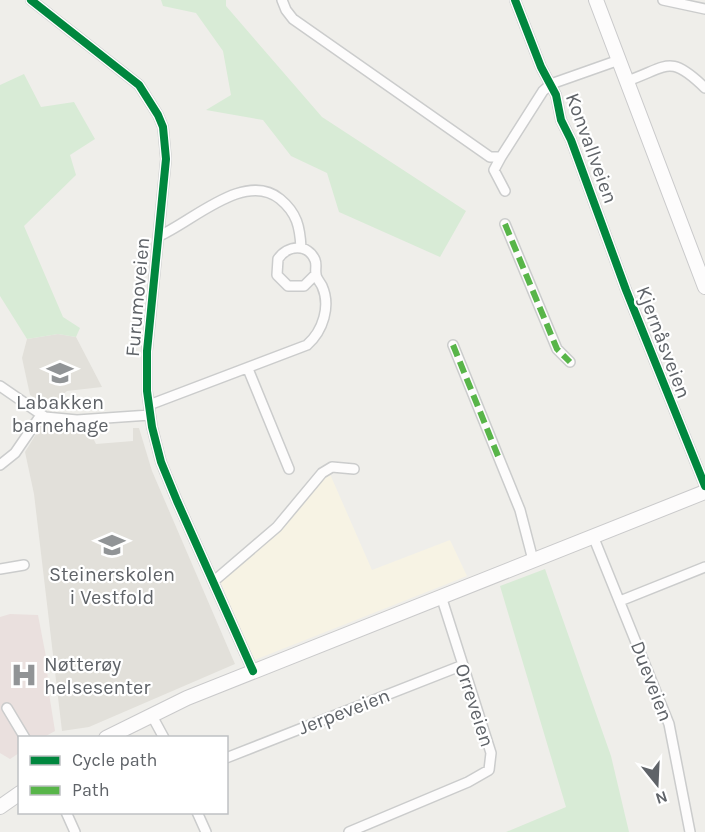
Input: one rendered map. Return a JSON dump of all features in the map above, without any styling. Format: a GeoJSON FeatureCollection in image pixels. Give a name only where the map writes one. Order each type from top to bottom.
{"type":"FeatureCollection","features":[{"type":"Feature","properties":{"kind":"main road"},"geometry":{"type":"LineString","coordinates":[[596,0],[705,287]]}},
{"type":"Feature","properties":{"kind":"main road"},"geometry":{"type":"LineString","coordinates":[[110,736],[151,714],[253,671],[705,492]]}},
{"type":"Feature","properties":{"kind":"main road"},"geometry":{"type":"LineString","coordinates":[[0,807],[18,794]]}},
{"type":"Feature","properties":{"kind":"street","name":"Furumoveien"},"geometry":{"type":"LineString","coordinates":[[31,0],[139,85],[163,127],[166,159],[147,351],[150,410],[161,462],[253,671]]}},
{"type":"Feature","properties":{"kind":"street"},"geometry":{"type":"LineString","coordinates":[[282,0],[288,14],[311,32],[480,151],[490,157],[501,157],[494,170],[505,191]]}},
{"type":"Feature","properties":{"kind":"street","name":"Konvallveien"},"geometry":{"type":"LineString","coordinates":[[515,0],[541,67],[551,84],[561,113],[561,120],[575,151],[621,276]]}},
{"type":"Feature","properties":{"kind":"street"},"geometry":{"type":"LineString","coordinates":[[663,0],[705,9]]}},
{"type":"Feature","properties":{"kind":"street","name":"Konvallveien"},"geometry":{"type":"LineString","coordinates":[[501,157],[551,84],[619,60]]}},
{"type":"Feature","properties":{"kind":"street"},"geometry":{"type":"LineString","coordinates":[[627,81],[663,65],[672,65],[686,71],[705,88]]}},
{"type":"Feature","properties":{"kind":"street"},"geometry":{"type":"LineString","coordinates":[[159,236],[226,199],[255,188],[270,192],[292,210],[297,221],[301,248]]}},
{"type":"Feature","properties":{"kind":"street"},"geometry":{"type":"LineString","coordinates":[[504,224],[557,349],[570,362]]}},
{"type":"Feature","properties":{"kind":"street"},"geometry":{"type":"LineString","coordinates":[[0,386],[41,415],[77,420],[150,410],[307,345],[317,335],[323,322],[326,303],[322,284],[315,275],[314,258],[301,248],[290,248],[281,255],[276,267],[278,275],[288,286],[296,288],[304,286],[315,275]]}},
{"type":"Feature","properties":{"kind":"street","name":"Kjernåsveien"},"geometry":{"type":"LineString","coordinates":[[621,276],[705,486]]}},
{"type":"Feature","properties":{"kind":"street"},"geometry":{"type":"LineString","coordinates":[[453,345],[520,510],[533,560]]}},
{"type":"Feature","properties":{"kind":"street"},"geometry":{"type":"LineString","coordinates":[[248,369],[289,469]]}},
{"type":"Feature","properties":{"kind":"street"},"geometry":{"type":"LineString","coordinates":[[0,465],[15,453],[41,415]]}},
{"type":"Feature","properties":{"kind":"street"},"geometry":{"type":"LineString","coordinates":[[214,581],[277,527],[322,473],[332,467],[354,469]]}},
{"type":"Feature","properties":{"kind":"street","name":"Dueveien"},"geometry":{"type":"LineString","coordinates":[[593,536],[671,730],[690,832]]}},
{"type":"Feature","properties":{"kind":"street"},"geometry":{"type":"LineString","coordinates":[[0,569],[24,565]]}},
{"type":"Feature","properties":{"kind":"street"},"geometry":{"type":"LineString","coordinates":[[620,601],[705,567]]}},
{"type":"Feature","properties":{"kind":"street","name":"Orreveien"},"geometry":{"type":"LineString","coordinates":[[349,832],[468,782],[489,770],[491,753],[441,596]]}},
{"type":"Feature","properties":{"kind":"street","name":"Jerpeveien"},"geometry":{"type":"LineString","coordinates":[[228,757],[463,666]]}},
{"type":"Feature","properties":{"kind":"street"},"geometry":{"type":"LineString","coordinates":[[7,708],[24,736]]}},
{"type":"Feature","properties":{"kind":"street"},"geometry":{"type":"LineString","coordinates":[[151,714],[163,736]]}},
{"type":"Feature","properties":{"kind":"street"},"geometry":{"type":"LineString","coordinates":[[66,814],[75,832]]}},
{"type":"Feature","properties":{"kind":"street"},"geometry":{"type":"LineString","coordinates":[[197,814],[206,832]]}},
{"type":"Feature","properties":{"kind":"shaded area","name":"Labakken barnehage"},"geometry":{"type":"Polygon","coordinates":[[[58,334],[76,337],[102,387],[67,391],[49,406],[30,395],[22,358],[27,339],[58,334]]]}},
{"type":"Feature","properties":{"kind":"shaded area","name":"Steinerskolen i Vestfold"},"geometry":{"type":"Polygon","coordinates":[[[43,423],[88,428],[96,444],[133,441],[133,428],[139,428],[152,471],[235,664],[89,727],[62,731],[34,494],[25,452],[43,423]]]}},
{"type":"Feature","properties":{"kind":"shaded area"},"geometry":{"type":"Polygon","coordinates":[[[326,465],[372,570],[450,540],[467,576],[252,661],[220,580],[285,513],[326,465]]]}},
{"type":"Feature","properties":{"kind":"shaded area","name":"Nøtterøy helsesenter"},"geometry":{"type":"Polygon","coordinates":[[[10,614],[38,615],[47,662],[48,687],[55,731],[46,736],[18,736],[18,754],[10,759],[0,753],[0,617],[10,614]]]}},
{"type":"Feature","properties":{"kind":"green space"},"geometry":{"type":"Polygon","coordinates":[[[161,0],[226,0],[226,6],[322,117],[466,211],[440,257],[339,212],[327,173],[291,156],[263,120],[206,110],[231,95],[223,51],[196,13],[163,6],[161,0]]]}},
{"type":"Feature","properties":{"kind":"green space"},"geometry":{"type":"Polygon","coordinates":[[[24,74],[41,107],[74,102],[95,139],[70,155],[76,175],[24,226],[63,317],[80,328],[76,337],[58,334],[27,339],[0,296],[0,85],[24,74]]]}},
{"type":"Feature","properties":{"kind":"green space"},"geometry":{"type":"Polygon","coordinates":[[[545,569],[611,756],[629,832],[506,832],[566,807],[500,586],[545,569]]]}},
{"type":"Feature","properties":{"kind":"marked path"},"geometry":{"type":"LineString","coordinates":[[505,224],[557,349],[570,362]]}},
{"type":"Feature","properties":{"kind":"marked path"},"geometry":{"type":"LineString","coordinates":[[453,345],[498,456]]}},
{"type":"Feature","properties":{"kind":"cycle path"},"geometry":{"type":"LineString","coordinates":[[31,0],[139,85],[163,127],[166,159],[147,351],[147,391],[152,427],[161,462],[177,501],[253,671]]}},
{"type":"Feature","properties":{"kind":"cycle path"},"geometry":{"type":"LineString","coordinates":[[515,0],[541,67],[556,95],[561,120],[571,140],[626,290],[705,486]]}},
{"type":"Feature","properties":{"kind":"place","name":"Labakken barnehage"},"geometry":{"type":"Point","coordinates":[60,373]}},
{"type":"Feature","properties":{"kind":"place","name":"Steinerskolen i Vestfold"},"geometry":{"type":"Point","coordinates":[112,545]}},
{"type":"Feature","properties":{"kind":"place","name":"Nøtterøy helsesenter"},"geometry":{"type":"Point","coordinates":[24,675]}}]}
